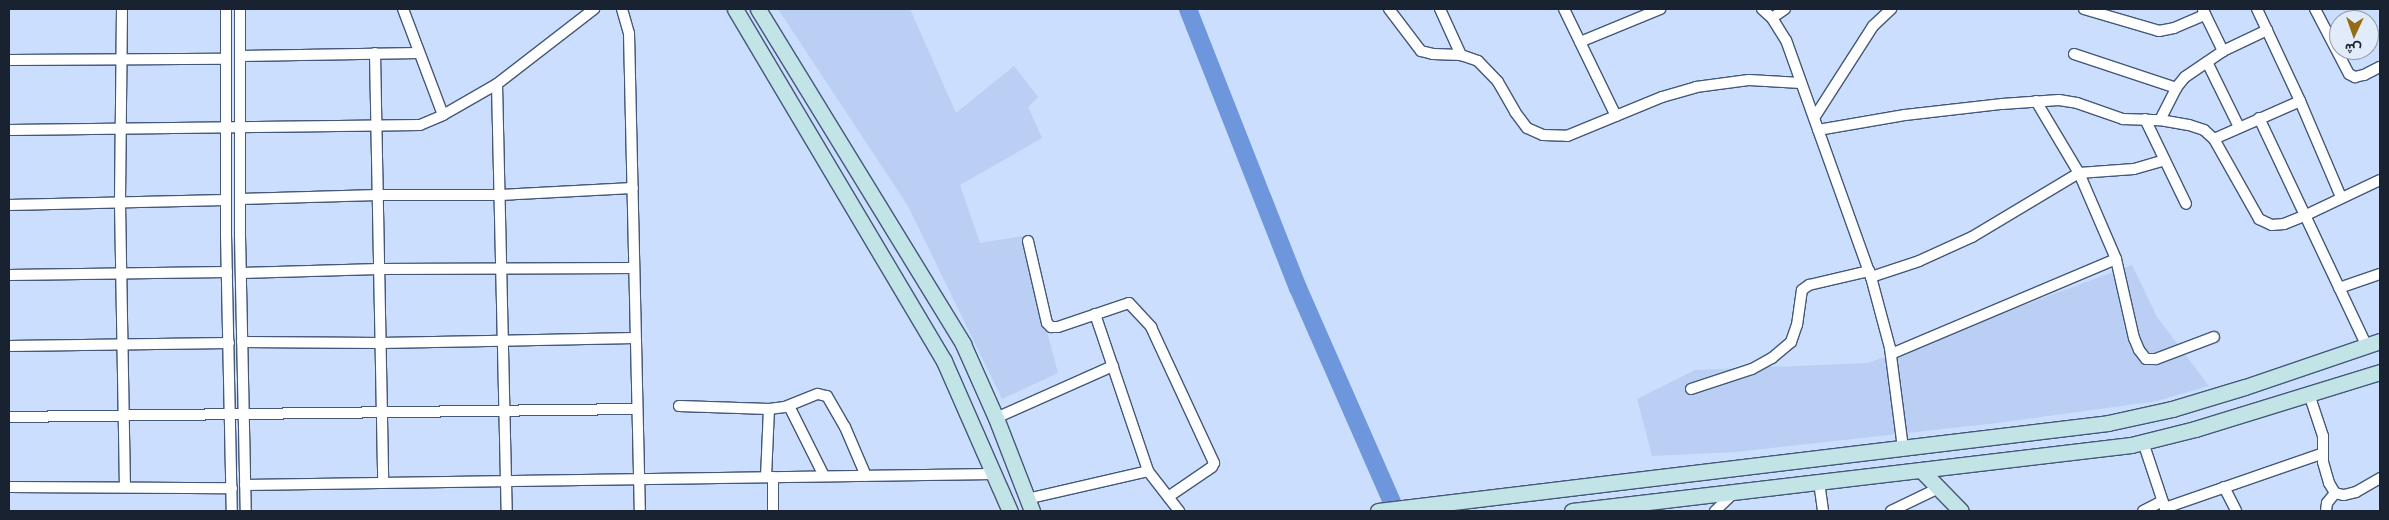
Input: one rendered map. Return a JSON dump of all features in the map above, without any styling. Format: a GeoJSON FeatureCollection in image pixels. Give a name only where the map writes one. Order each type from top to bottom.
{"type":"FeatureCollection","features":[{"type":"Feature","properties":{"kind":"street"},"geometry":{"type":"LineString","coordinates":[[122,9],[120,203],[125,487]]}},
{"type":"Feature","properties":{"kind":"street"},"geometry":{"type":"LineString","coordinates":[[226,9],[226,200],[232,511]]}},
{"type":"Feature","properties":{"kind":"street"},"geometry":{"type":"LineString","coordinates":[[240,9],[242,127],[240,199],[246,511]]}},
{"type":"Feature","properties":{"kind":"street"},"geometry":{"type":"LineString","coordinates":[[403,9],[443,115]]}},
{"type":"Feature","properties":{"kind":"street"},"geometry":{"type":"LineString","coordinates":[[9,130],[420,125],[443,115],[497,84],[594,9]]}},
{"type":"Feature","properties":{"kind":"street"},"geometry":{"type":"LineString","coordinates":[[622,9],[628,33],[640,511]]}},
{"type":"Feature","properties":{"kind":"street"},"geometry":{"type":"LineString","coordinates":[[736,9],[944,361],[1010,511]]}},
{"type":"Feature","properties":{"kind":"street"},"geometry":{"type":"LineString","coordinates":[[758,9],[963,344],[996,418],[1029,500],[1043,511]]}},
{"type":"Feature","properties":{"kind":"street"},"geometry":{"type":"LineString","coordinates":[[1389,9],[1421,50],[1433,54],[1461,55],[1478,61],[1498,82],[1515,112],[1527,128],[1543,136],[1567,136],[1662,97],[1724,81],[1749,80],[1801,83]]}},
{"type":"Feature","properties":{"kind":"street"},"geometry":{"type":"LineString","coordinates":[[1440,9],[1461,55]]}},
{"type":"Feature","properties":{"kind":"street"},"geometry":{"type":"LineString","coordinates":[[1564,9],[1616,116]]}},
{"type":"Feature","properties":{"kind":"street"},"geometry":{"type":"LineString","coordinates":[[1580,42],[1660,9]]}},
{"type":"Feature","properties":{"kind":"street"},"geometry":{"type":"LineString","coordinates":[[1762,9],[1772,18],[1786,40],[1870,274],[1891,354],[1903,448]]}},
{"type":"Feature","properties":{"kind":"street"},"geometry":{"type":"LineString","coordinates":[[1772,18],[1785,9]]}},
{"type":"Feature","properties":{"kind":"street"},"geometry":{"type":"LineString","coordinates":[[1814,118],[1873,26],[1891,9]]}},
{"type":"Feature","properties":{"kind":"street"},"geometry":{"type":"LineString","coordinates":[[2084,9],[2159,32],[2174,28],[2204,12],[2223,51]]}},
{"type":"Feature","properties":{"kind":"street"},"geometry":{"type":"LineString","coordinates":[[2257,9],[2300,101],[2341,197]]}},
{"type":"Feature","properties":{"kind":"street"},"geometry":{"type":"LineString","coordinates":[[2315,9],[2349,74],[2355,77],[2364,75],[2380,67]]}},
{"type":"Feature","properties":{"kind":"street"},"geometry":{"type":"LineString","coordinates":[[2160,120],[2176,88],[2185,77],[2223,51],[2267,30]]}},
{"type":"Feature","properties":{"kind":"street"},"geometry":{"type":"LineString","coordinates":[[375,53],[383,483]]}},
{"type":"Feature","properties":{"kind":"street"},"geometry":{"type":"LineString","coordinates":[[241,56],[420,53]]}},
{"type":"Feature","properties":{"kind":"street"},"geometry":{"type":"LineString","coordinates":[[2074,54],[2176,88]]}},
{"type":"Feature","properties":{"kind":"street"},"geometry":{"type":"LineString","coordinates":[[9,60],[226,59]]}},
{"type":"Feature","properties":{"kind":"street"},"geometry":{"type":"LineString","coordinates":[[2207,62],[2239,127]]}},
{"type":"Feature","properties":{"kind":"street"},"geometry":{"type":"LineString","coordinates":[[497,84],[507,511]]}},
{"type":"Feature","properties":{"kind":"street"},"geometry":{"type":"LineString","coordinates":[[1818,130],[1905,116],[2059,100],[2077,103],[2123,118],[2160,120],[2204,130],[2214,139],[2259,219],[2272,224],[2284,224],[2304,216],[2380,180]]}},
{"type":"Feature","properties":{"kind":"street"},"geometry":{"type":"LineString","coordinates":[[2036,101],[2080,173],[2116,259],[2134,338],[2139,350],[2146,359],[2156,359],[2214,337]]}},
{"type":"Feature","properties":{"kind":"street"},"geometry":{"type":"LineString","coordinates":[[2214,139],[2300,101]]}},
{"type":"Feature","properties":{"kind":"street"},"geometry":{"type":"LineString","coordinates":[[1378,511],[2108,423],[2172,409],[2374,344],[2338,288],[2259,118]]}},
{"type":"Feature","properties":{"kind":"street"},"geometry":{"type":"LineString","coordinates":[[2145,119],[2186,204]]}},
{"type":"Feature","properties":{"kind":"street"},"geometry":{"type":"LineString","coordinates":[[1691,389],[1752,369],[1772,358],[1790,342],[1797,325],[1802,290],[1809,285],[1870,274],[1919,261],[1972,237],[2080,173],[2134,169],[2165,160]]}},
{"type":"Feature","properties":{"kind":"street"},"geometry":{"type":"LineString","coordinates":[[240,199],[378,195],[500,195],[633,188]]}},
{"type":"Feature","properties":{"kind":"street"},"geometry":{"type":"LineString","coordinates":[[9,205],[226,200]]}},
{"type":"Feature","properties":{"kind":"street"},"geometry":{"type":"LineString","coordinates":[[1028,241],[1047,323],[1051,326],[1058,327],[1129,303],[1151,327],[1213,459],[1212,467],[1168,497]]}},
{"type":"Feature","properties":{"kind":"street"},"geometry":{"type":"LineString","coordinates":[[1891,354],[2116,259]]}},
{"type":"Feature","properties":{"kind":"street"},"geometry":{"type":"LineString","coordinates":[[241,273],[379,269],[634,268]]}},
{"type":"Feature","properties":{"kind":"street"},"geometry":{"type":"LineString","coordinates":[[9,274],[227,272]]}},
{"type":"Feature","properties":{"kind":"street"},"geometry":{"type":"LineString","coordinates":[[2338,288],[2380,274]]}},
{"type":"Feature","properties":{"kind":"street"},"geometry":{"type":"LineString","coordinates":[[1095,314],[1148,471],[1178,511]]}},
{"type":"Feature","properties":{"kind":"street"},"geometry":{"type":"LineString","coordinates":[[242,342],[380,343],[635,338]]}},
{"type":"Feature","properties":{"kind":"street"},"geometry":{"type":"LineString","coordinates":[[9,346],[229,343]]}},
{"type":"Feature","properties":{"kind":"street"},"geometry":{"type":"LineString","coordinates":[[996,418],[1113,366]]}},
{"type":"Feature","properties":{"kind":"street"},"geometry":{"type":"LineString","coordinates":[[1572,511],[2143,442],[2195,429],[2380,372]]}},
{"type":"Feature","properties":{"kind":"street"},"geometry":{"type":"LineString","coordinates":[[679,406],[770,409],[789,406],[818,394],[827,396],[845,428],[866,476]]}},
{"type":"Feature","properties":{"kind":"street"},"geometry":{"type":"LineString","coordinates":[[2308,394],[2323,436],[2321,454],[2329,483],[2335,493],[2344,495],[2356,492],[2380,478]]}},
{"type":"Feature","properties":{"kind":"street"},"geometry":{"type":"LineString","coordinates":[[789,406],[824,476]]}},
{"type":"Feature","properties":{"kind":"street"},"geometry":{"type":"LineString","coordinates":[[9,417],[230,415],[504,409],[637,409]]}},
{"type":"Feature","properties":{"kind":"street"},"geometry":{"type":"LineString","coordinates":[[770,409],[769,477],[773,511]]}},
{"type":"Feature","properties":{"kind":"street"},"geometry":{"type":"LineString","coordinates":[[2143,442],[2165,507]]}},
{"type":"Feature","properties":{"kind":"street"},"geometry":{"type":"LineString","coordinates":[[2142,511],[2165,507],[2321,454]]}},
{"type":"Feature","properties":{"kind":"street"},"geometry":{"type":"LineString","coordinates":[[1921,470],[1960,511]]}},
{"type":"Feature","properties":{"kind":"street"},"geometry":{"type":"LineString","coordinates":[[1029,500],[1148,471]]}},
{"type":"Feature","properties":{"kind":"street"},"geometry":{"type":"LineString","coordinates":[[245,484],[994,474]]}},
{"type":"Feature","properties":{"kind":"street"},"geometry":{"type":"LineString","coordinates":[[1819,482],[1823,511]]}},
{"type":"Feature","properties":{"kind":"street"},"geometry":{"type":"LineString","coordinates":[[9,487],[232,488]]}},
{"type":"Feature","properties":{"kind":"street"},"geometry":{"type":"LineString","coordinates":[[2224,487],[2236,511]]}},
{"type":"Feature","properties":{"kind":"street"},"geometry":{"type":"LineString","coordinates":[[1891,511],[1939,488]]}},
{"type":"Feature","properties":{"kind":"street"},"geometry":{"type":"LineString","coordinates":[[1715,511],[1735,492]]}},
{"type":"Feature","properties":{"kind":"street"},"geometry":{"type":"LineString","coordinates":[[2326,511],[2327,503],[2335,493]]}},
{"type":"Feature","properties":{"kind":"shaded area"},"geometry":{"type":"Polygon","coordinates":[[[778,9],[910,9],[956,113],[1014,66],[1038,97],[1028,107],[1042,138],[960,185],[980,243],[1022,236],[1058,373],[1002,399],[908,206],[778,9]]]}},
{"type":"Feature","properties":{"kind":"shaded area"},"geometry":{"type":"Polygon","coordinates":[[[2132,265],[2157,317],[2209,386],[2157,401],[1997,423],[1736,452],[1652,456],[1637,399],[1695,370],[1868,363],[2132,265]]]}},
{"type":"Feature","properties":{"kind":"waterway"},"geometry":{"type":"LineString","coordinates":[[1188,9],[1298,288],[1396,511]]}}]}
